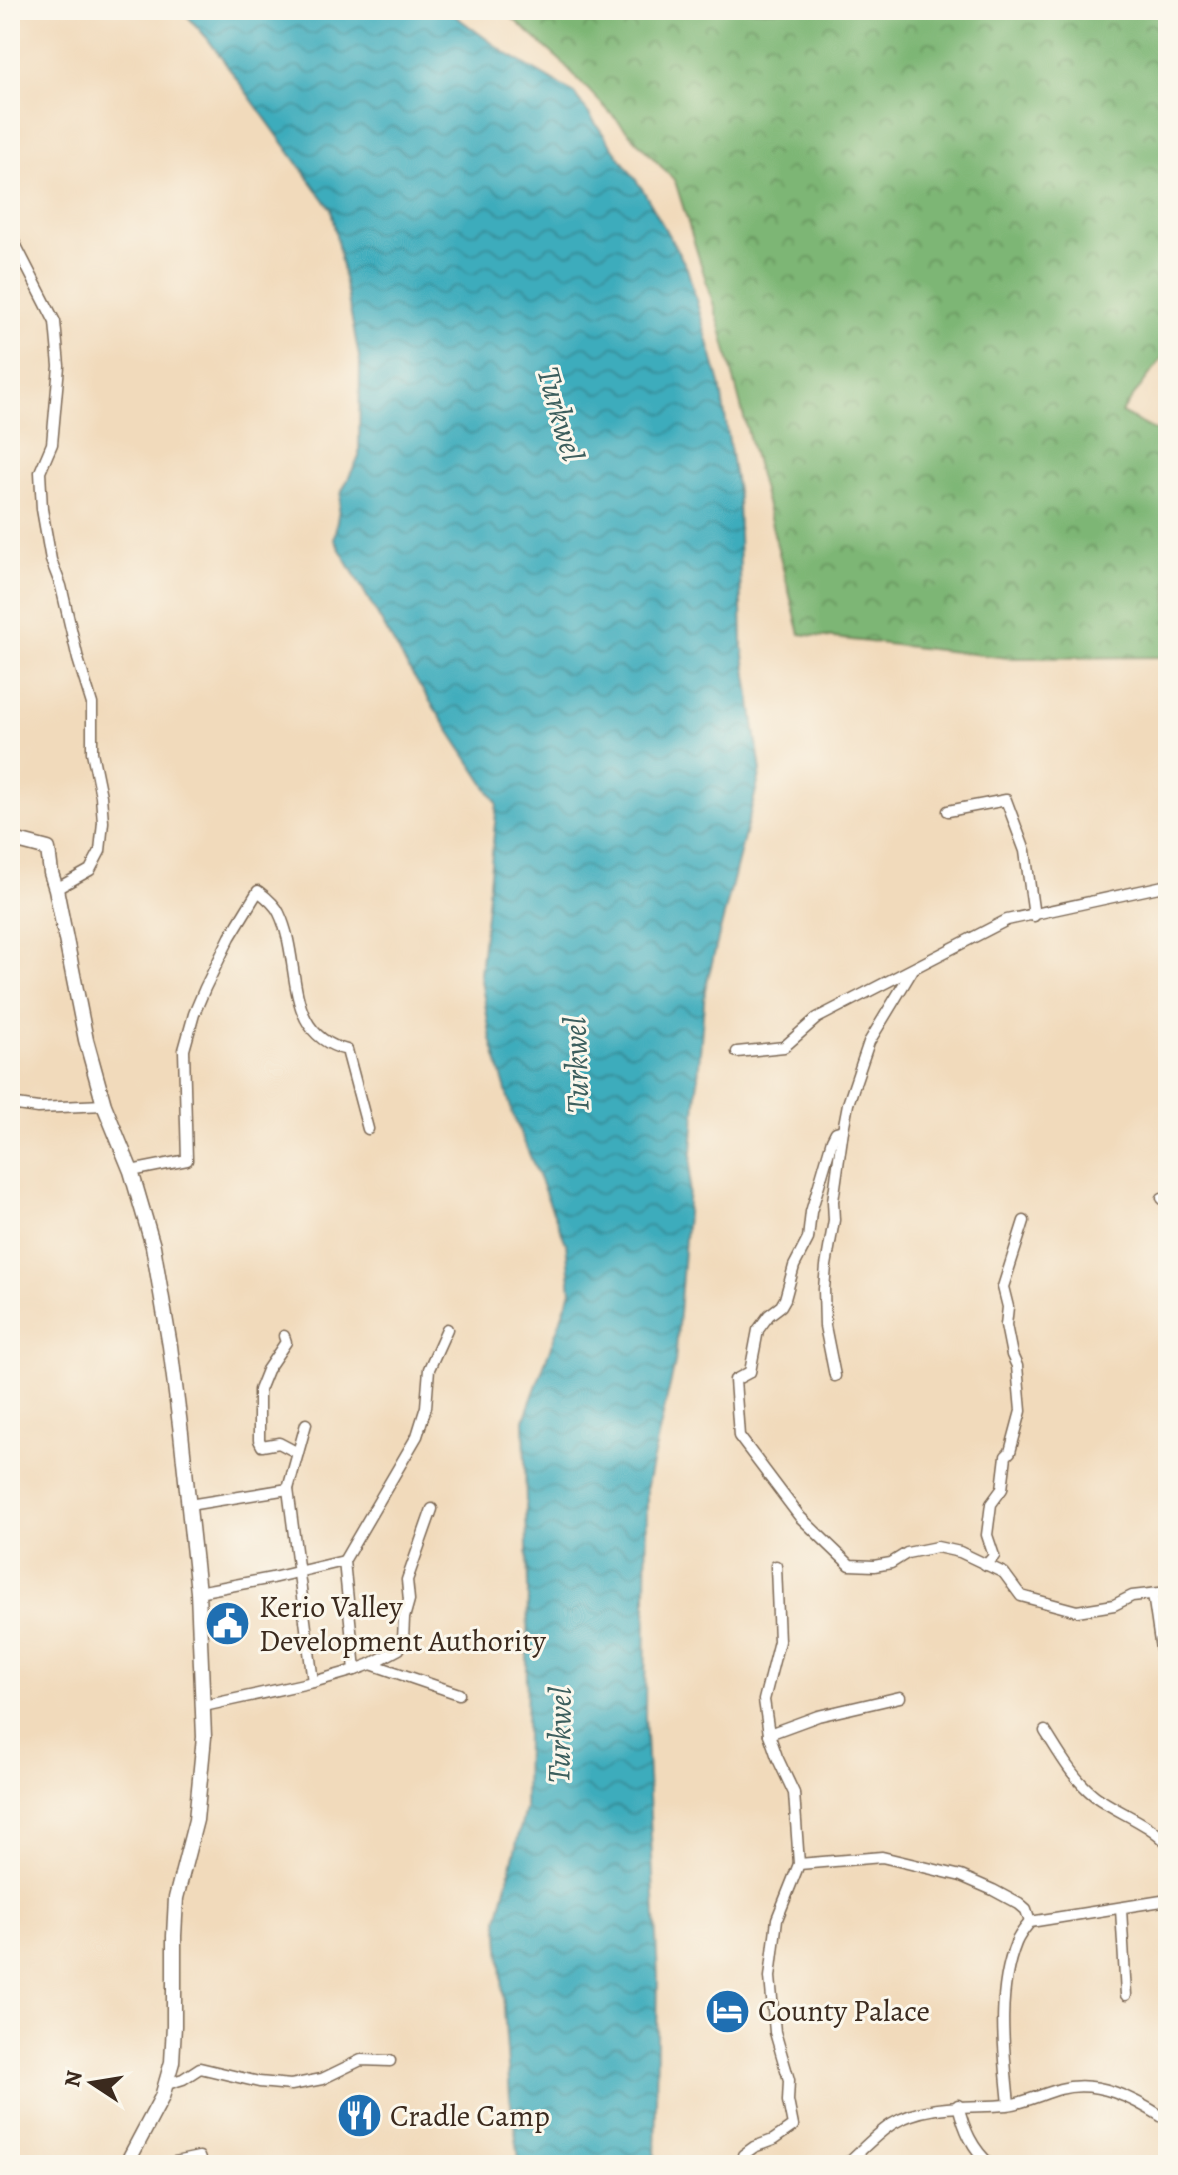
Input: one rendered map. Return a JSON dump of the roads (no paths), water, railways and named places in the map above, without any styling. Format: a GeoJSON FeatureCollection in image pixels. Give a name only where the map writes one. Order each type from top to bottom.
{"type":"FeatureCollection","features":[{"type":"Feature","properties":{"kind":"street"},"geometry":{"type":"LineString","coordinates":[[10,234],[55,322],[59,366],[52,444],[40,472],[40,497],[51,560],[61,586],[92,704],[92,752],[103,822],[100,851],[90,870],[56,889]]}},
{"type":"Feature","properties":{"kind":"street"},"geometry":{"type":"LineString","coordinates":[[948,811],[1006,800],[1025,851],[1034,916]]}},
{"type":"Feature","properties":{"kind":"street"},"geometry":{"type":"LineString","coordinates":[[10,839],[48,849],[86,1040],[104,1105],[131,1171],[153,1246],[170,1346],[198,1592],[204,1706],[201,1779],[196,1820],[176,1898],[172,2062],[167,2084],[126,2165]]}},
{"type":"Feature","properties":{"kind":"street"},"geometry":{"type":"LineString","coordinates":[[737,1052],[784,1047],[817,1018],[1007,920],[1168,885]]}},
{"type":"Feature","properties":{"kind":"street"},"geometry":{"type":"LineString","coordinates":[[131,1171],[187,1160],[184,1050],[205,988],[230,937],[258,891],[279,912],[289,943],[300,1006],[310,1028],[325,1043],[347,1050],[368,1129]]}},
{"type":"Feature","properties":{"kind":"street"},"geometry":{"type":"LineString","coordinates":[[835,1376],[825,1326],[824,1289],[843,1130],[848,1104],[869,1042],[913,969]]}},
{"type":"Feature","properties":{"kind":"street"},"geometry":{"type":"LineString","coordinates":[[10,1104],[38,1108],[104,1105]]}},
{"type":"Feature","properties":{"kind":"street"},"geometry":{"type":"LineString","coordinates":[[843,1130],[836,1132],[832,1140],[811,1212],[808,1239],[794,1266],[785,1299],[758,1330],[750,1372],[735,1380],[739,1436],[800,1517],[850,1565],[891,1563],[907,1553],[937,1547],[960,1552],[1004,1573],[1021,1596],[1077,1611],[1114,1605],[1132,1596],[1168,1592]]}},
{"type":"Feature","properties":{"kind":"street"},"geometry":{"type":"LineString","coordinates":[[986,1565],[994,1556],[987,1535],[991,1504],[1002,1489],[1006,1456],[1010,1452],[1021,1411],[1017,1366],[1006,1325],[1008,1307],[1003,1287],[1024,1221]]}},
{"type":"Feature","properties":{"kind":"street"},"geometry":{"type":"LineString","coordinates":[[355,1670],[344,1561],[417,1436],[426,1407],[429,1369],[447,1329]]}},
{"type":"Feature","properties":{"kind":"street"},"geometry":{"type":"LineString","coordinates":[[284,1336],[286,1342],[267,1370],[259,1390],[259,1440],[262,1446],[279,1443],[298,1453]]}},
{"type":"Feature","properties":{"kind":"street"},"geometry":{"type":"LineString","coordinates":[[306,1424],[288,1489],[313,1682]]}},
{"type":"Feature","properties":{"kind":"street"},"geometry":{"type":"LineString","coordinates":[[189,1505],[288,1489]]}},
{"type":"Feature","properties":{"kind":"street"},"geometry":{"type":"LineString","coordinates":[[204,1706],[355,1670],[399,1649],[409,1600],[407,1580],[432,1509]]}},
{"type":"Feature","properties":{"kind":"street"},"geometry":{"type":"LineString","coordinates":[[198,1592],[344,1561]]}},
{"type":"Feature","properties":{"kind":"street"},"geometry":{"type":"LineString","coordinates":[[743,2165],[743,2155],[793,2126],[788,2101],[789,2080],[775,2032],[770,1977],[777,1919],[799,1864],[794,1793],[769,1734],[764,1700],[779,1641],[776,1566]]}},
{"type":"Feature","properties":{"kind":"street"},"geometry":{"type":"LineString","coordinates":[[1153,1594],[1168,1697]]}},
{"type":"Feature","properties":{"kind":"street"},"geometry":{"type":"LineString","coordinates":[[371,1664],[459,1694]]}},
{"type":"Feature","properties":{"kind":"street"},"geometry":{"type":"LineString","coordinates":[[769,1734],[818,1716],[900,1697]]}},
{"type":"Feature","properties":{"kind":"street"},"geometry":{"type":"LineString","coordinates":[[1045,1731],[1085,1788],[1158,1834],[1168,1844]]}},
{"type":"Feature","properties":{"kind":"street"},"geometry":{"type":"LineString","coordinates":[[799,1864],[882,1857],[961,1876],[1019,1904],[1026,1910],[1030,1922]]}},
{"type":"Feature","properties":{"kind":"street"},"geometry":{"type":"LineString","coordinates":[[1009,2104],[1003,2034],[1006,1986],[1017,1941],[1030,1922],[1168,1900]]}},
{"type":"Feature","properties":{"kind":"street"},"geometry":{"type":"LineString","coordinates":[[1121,1909],[1126,1995]]}},
{"type":"Feature","properties":{"kind":"street"},"geometry":{"type":"LineString","coordinates":[[167,2084],[183,2079],[200,2068],[259,2082],[291,2085],[322,2079],[361,2060],[390,2061]]}},
{"type":"Feature","properties":{"kind":"street"},"geometry":{"type":"LineString","coordinates":[[845,2165],[892,2124],[925,2111],[958,2105],[1009,2104],[1084,2085],[1128,2098],[1164,2118],[1168,2124]]}},
{"type":"Feature","properties":{"kind":"street"},"geometry":{"type":"LineString","coordinates":[[958,2105],[971,2142],[991,2165]]}},
{"type":"Feature","properties":{"kind":"street"},"geometry":{"type":"LineString","coordinates":[[160,2165],[199,2157],[202,2165]]}},
{"type":"Feature","properties":{"kind":"water","name":"Turkwel"},"geometry":{"type":"Polygon","coordinates":[[[182,10],[447,10],[507,54],[574,93],[643,190],[687,268],[720,384],[738,498],[742,641],[761,771],[705,990],[675,1363],[647,1485],[645,1716],[658,1976],[655,2165],[520,2165],[510,2097],[498,1919],[525,1809],[528,1588],[524,1420],[571,1291],[566,1243],[513,1115],[491,1039],[480,974],[497,803],[408,668],[334,539],[342,491],[359,457],[360,362],[331,209],[207,38],[182,10]]]}},
{"type":"Feature","properties":{"kind":"place","name":"Kerio Valley Development Authority"},"geometry":{"type":"Point","coordinates":[228,1624]}},
{"type":"Feature","properties":{"kind":"place","name":"County Palace"},"geometry":{"type":"Point","coordinates":[727,2011]}},
{"type":"Feature","properties":{"kind":"place","name":"Cradle Camp"},"geometry":{"type":"Point","coordinates":[359,2116]}}]}
